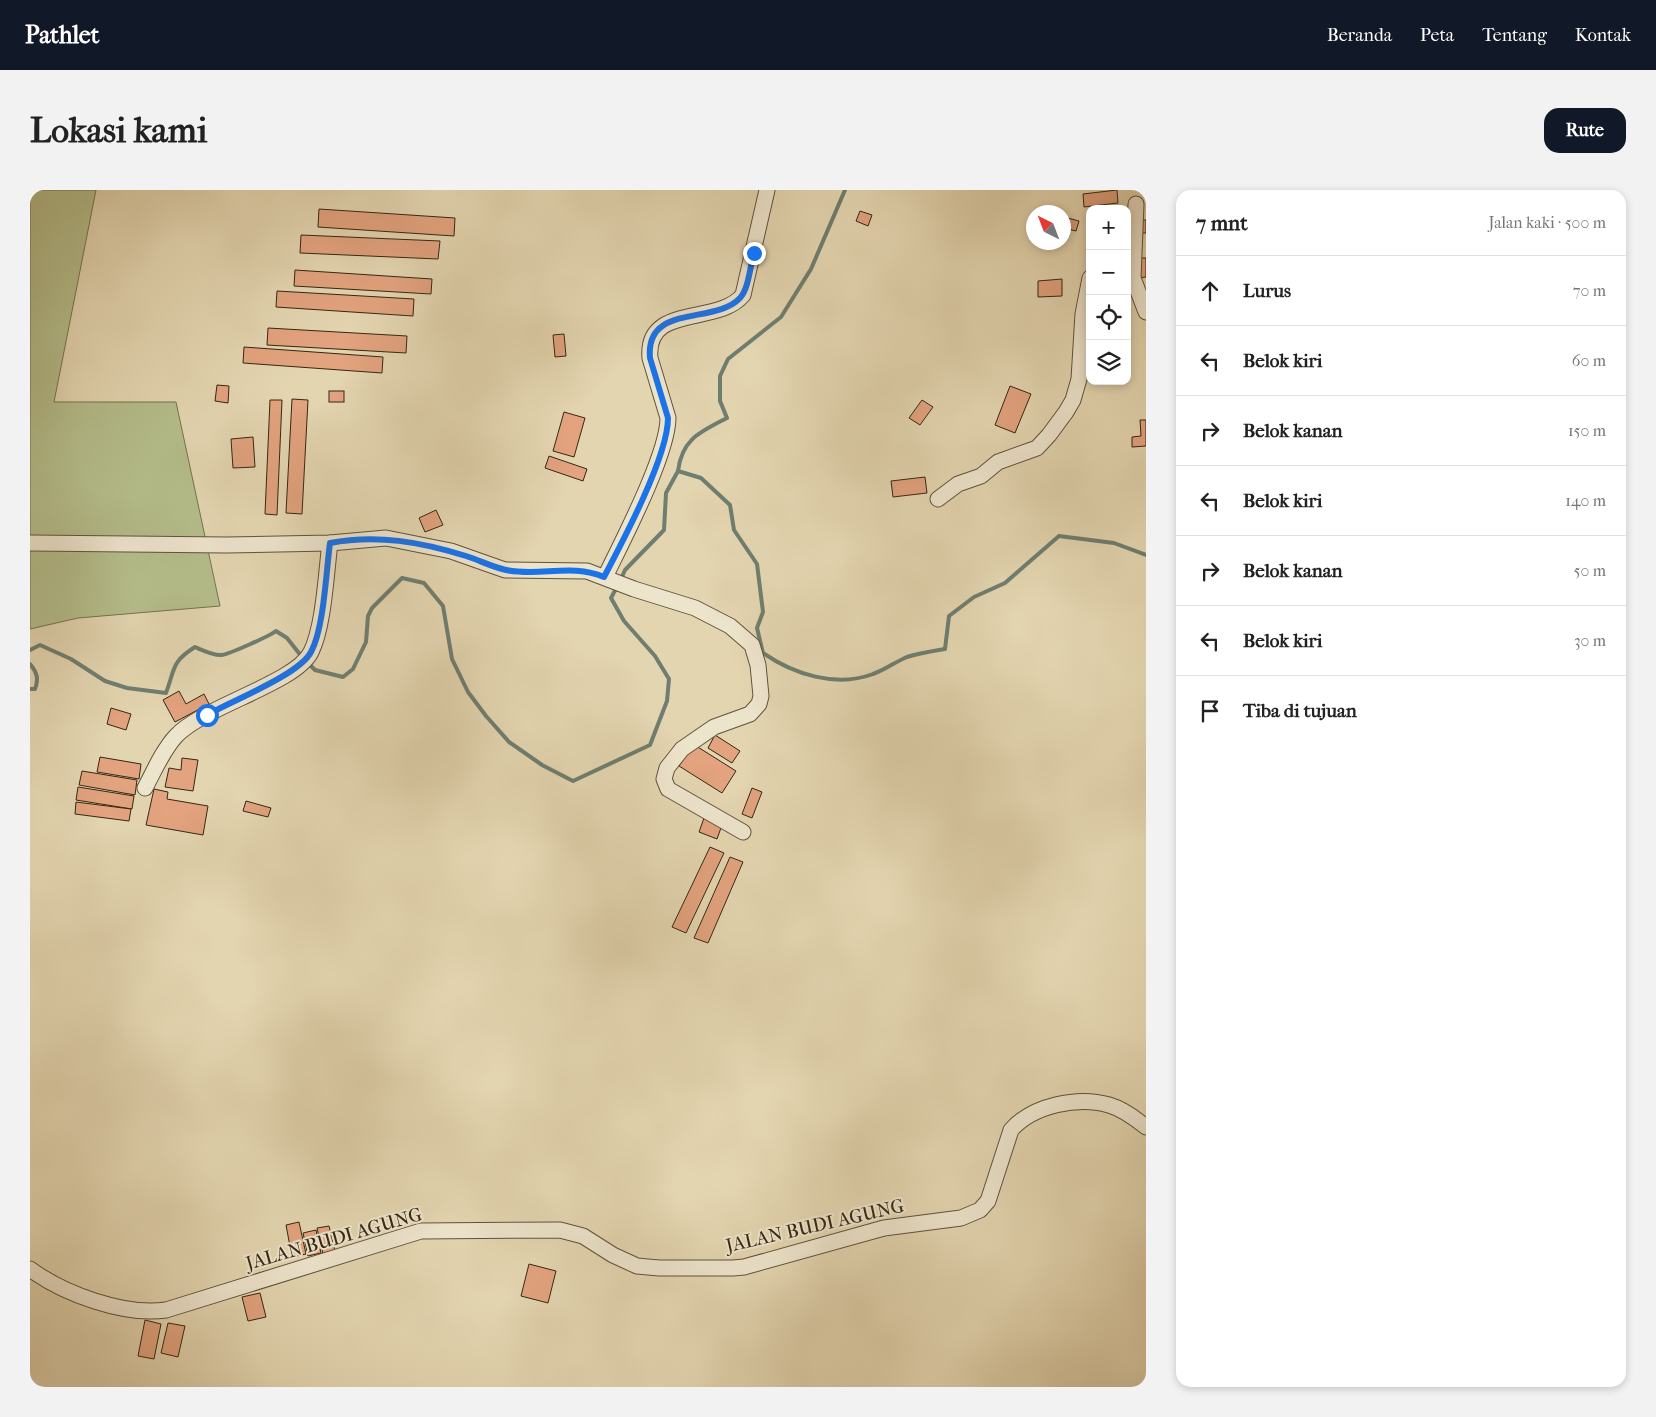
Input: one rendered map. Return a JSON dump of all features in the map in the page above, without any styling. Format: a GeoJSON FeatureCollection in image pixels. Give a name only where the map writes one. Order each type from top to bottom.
{"type":"FeatureCollection","features":[{"type":"Feature","properties":{"kind":"street"},"geometry":{"type":"LineString","coordinates":[[609,579],[660,455],[667,428],[668,418],[650,358],[649,349],[653,334],[668,323],[732,304],[743,294],[767,190]]}},
{"type":"Feature","properties":{"kind":"street"},"geometry":{"type":"LineString","coordinates":[[1131,210],[1138,197]]}},
{"type":"Feature","properties":{"kind":"street"},"geometry":{"type":"LineString","coordinates":[[1138,197],[1133,278],[1146,312]]}},
{"type":"Feature","properties":{"kind":"street"},"geometry":{"type":"LineString","coordinates":[[938,499],[958,484],[982,476],[998,462],[1037,448],[1060,420],[1077,388],[1081,367],[1084,307],[1086,295]]}},
{"type":"Feature","properties":{"kind":"street"},"geometry":{"type":"LineString","coordinates":[[30,544],[330,543],[378,538],[406,541],[451,551],[505,570],[522,572],[578,570],[609,579],[634,590],[695,608],[730,626],[752,645],[758,665],[761,688],[759,704],[750,714],[714,727],[682,749],[667,768],[664,779],[668,789],[744,832]]}},
{"type":"Feature","properties":{"kind":"street"},"geometry":{"type":"LineString","coordinates":[[145,788],[176,735],[192,723],[300,664],[311,653],[320,620],[330,543]]}},
{"type":"Feature","properties":{"kind":"street","name":"JALAN BUDI AGUNG"},"geometry":{"type":"LineString","coordinates":[[30,1269],[76,1294],[108,1304],[140,1311],[155,1312],[421,1231],[560,1230],[583,1236],[613,1255],[637,1266],[684,1268],[744,1267],[884,1228],[961,1218],[980,1210],[988,1201],[1011,1130],[1030,1114],[1073,1102],[1091,1101],[1110,1105],[1128,1113],[1146,1127]]}},
{"type":"Feature","properties":{"kind":"green space"},"geometry":{"type":"Polygon","coordinates":[[[30,190],[96,190],[54,402],[176,402],[220,606],[78,618],[30,629],[30,190]]]}},
{"type":"Feature","properties":{"kind":"building"},"geometry":{"type":"Polygon","coordinates":[[[1117,190],[1118,203],[1086,205],[1084,207],[1083,194],[1117,190]]]}},
{"type":"Feature","properties":{"kind":"building"},"geometry":{"type":"Polygon","coordinates":[[[319,209],[455,218],[454,236],[318,227],[319,209]]]}},
{"type":"Feature","properties":{"kind":"building"},"geometry":{"type":"Polygon","coordinates":[[[860,211],[872,215],[868,226],[856,221],[860,211]]]}},
{"type":"Feature","properties":{"kind":"building"},"geometry":{"type":"Polygon","coordinates":[[[1071,219],[1079,221],[1076,231],[1071,230],[1071,219]]]}},
{"type":"Feature","properties":{"kind":"building"},"geometry":{"type":"Polygon","coordinates":[[[1137,220],[1146,220],[1146,233],[1137,233],[1137,220]]]}},
{"type":"Feature","properties":{"kind":"building"},"geometry":{"type":"Polygon","coordinates":[[[301,235],[440,241],[438,259],[300,253],[301,235]]]}},
{"type":"Feature","properties":{"kind":"building"},"geometry":{"type":"Polygon","coordinates":[[[1135,258],[1146,258],[1146,277],[1136,278],[1135,258]]]}},
{"type":"Feature","properties":{"kind":"building"},"geometry":{"type":"Polygon","coordinates":[[[295,270],[432,279],[431,294],[294,286],[295,270]]]}},
{"type":"Feature","properties":{"kind":"building"},"geometry":{"type":"Polygon","coordinates":[[[1062,279],[1062,296],[1038,297],[1038,281],[1062,279]]]}},
{"type":"Feature","properties":{"kind":"building"},"geometry":{"type":"Polygon","coordinates":[[[277,291],[414,299],[413,316],[276,307],[277,291]]]}},
{"type":"Feature","properties":{"kind":"building"},"geometry":{"type":"Polygon","coordinates":[[[268,328],[407,336],[406,353],[267,345],[268,328]]]}},
{"type":"Feature","properties":{"kind":"building"},"geometry":{"type":"Polygon","coordinates":[[[564,334],[566,356],[555,357],[553,335],[564,334]]]}},
{"type":"Feature","properties":{"kind":"building"},"geometry":{"type":"Polygon","coordinates":[[[244,347],[383,357],[382,373],[243,363],[244,347]]]}},
{"type":"Feature","properties":{"kind":"building"},"geometry":{"type":"Polygon","coordinates":[[[217,385],[229,386],[228,403],[215,401],[217,385]]]}},
{"type":"Feature","properties":{"kind":"building"},"geometry":{"type":"Polygon","coordinates":[[[1010,386],[1031,394],[1015,433],[995,425],[1010,386]]]}},
{"type":"Feature","properties":{"kind":"building"},"geometry":{"type":"Polygon","coordinates":[[[329,391],[344,391],[344,402],[329,402],[329,391]]]}},
{"type":"Feature","properties":{"kind":"building"},"geometry":{"type":"Polygon","coordinates":[[[292,399],[308,400],[302,514],[286,513],[292,399]]]}},
{"type":"Feature","properties":{"kind":"building"},"geometry":{"type":"Polygon","coordinates":[[[270,400],[282,400],[277,515],[265,514],[270,400]]]}},
{"type":"Feature","properties":{"kind":"building"},"geometry":{"type":"Polygon","coordinates":[[[922,400],[933,407],[920,425],[909,418],[922,400]]]}},
{"type":"Feature","properties":{"kind":"building"},"geometry":{"type":"Polygon","coordinates":[[[564,412],[585,418],[574,457],[553,451],[564,412]]]}},
{"type":"Feature","properties":{"kind":"building"},"geometry":{"type":"Polygon","coordinates":[[[1140,420],[1146,420],[1146,446],[1132,447],[1132,437],[1141,436],[1140,420]]]}},
{"type":"Feature","properties":{"kind":"building"},"geometry":{"type":"Polygon","coordinates":[[[253,437],[255,467],[233,468],[231,439],[253,437]]]}},
{"type":"Feature","properties":{"kind":"building"},"geometry":{"type":"Polygon","coordinates":[[[549,456],[587,469],[583,481],[545,468],[549,456]]]}},
{"type":"Feature","properties":{"kind":"building"},"geometry":{"type":"Polygon","coordinates":[[[925,477],[927,493],[893,497],[891,481],[925,477]]]}},
{"type":"Feature","properties":{"kind":"building"},"geometry":{"type":"Polygon","coordinates":[[[436,510],[443,525],[425,532],[419,518],[436,510]]]}},
{"type":"Feature","properties":{"kind":"building"},"geometry":{"type":"Polygon","coordinates":[[[179,691],[186,704],[204,694],[209,704],[175,722],[163,700],[179,691]]]}},
{"type":"Feature","properties":{"kind":"building"},"geometry":{"type":"Polygon","coordinates":[[[111,708],[131,714],[126,730],[107,724],[111,708]]]}},
{"type":"Feature","properties":{"kind":"building"},"geometry":{"type":"Polygon","coordinates":[[[715,735],[740,751],[732,763],[708,748],[715,735]]]}},
{"type":"Feature","properties":{"kind":"building"},"geometry":{"type":"Polygon","coordinates":[[[693,744],[736,771],[722,793],[679,766],[693,744]]]}},
{"type":"Feature","properties":{"kind":"building"},"geometry":{"type":"Polygon","coordinates":[[[100,757],[141,764],[139,779],[97,772],[100,757]]]}},
{"type":"Feature","properties":{"kind":"building"},"geometry":{"type":"Polygon","coordinates":[[[182,758],[198,760],[193,791],[165,787],[169,768],[181,770],[182,758]]]}},
{"type":"Feature","properties":{"kind":"building"},"geometry":{"type":"Polygon","coordinates":[[[82,771],[137,780],[135,795],[79,785],[82,771]]]}},
{"type":"Feature","properties":{"kind":"building"},"geometry":{"type":"Polygon","coordinates":[[[78,787],[134,796],[132,809],[76,800],[78,787]]]}},
{"type":"Feature","properties":{"kind":"building"},"geometry":{"type":"Polygon","coordinates":[[[752,788],[762,792],[752,818],[742,814],[752,788]]]}},
{"type":"Feature","properties":{"kind":"building"},"geometry":{"type":"Polygon","coordinates":[[[154,789],[168,792],[167,799],[208,806],[203,835],[146,825],[154,789]]]}},
{"type":"Feature","properties":{"kind":"building"},"geometry":{"type":"Polygon","coordinates":[[[246,801],[271,808],[268,817],[243,811],[246,801]]]}},
{"type":"Feature","properties":{"kind":"building"},"geometry":{"type":"Polygon","coordinates":[[[76,802],[131,809],[129,821],[75,814],[76,802]]]}},
{"type":"Feature","properties":{"kind":"building"},"geometry":{"type":"Polygon","coordinates":[[[704,818],[722,825],[717,839],[699,832],[704,818]]]}},
{"type":"Feature","properties":{"kind":"building"},"geometry":{"type":"Polygon","coordinates":[[[710,847],[724,853],[686,933],[672,927],[710,847]]]}},
{"type":"Feature","properties":{"kind":"building"},"geometry":{"type":"Polygon","coordinates":[[[730,857],[743,862],[708,943],[694,938],[730,857]]]}},
{"type":"Feature","properties":{"kind":"building"},"geometry":{"type":"Polygon","coordinates":[[[299,1222],[306,1254],[292,1257],[286,1225],[299,1222]]]}},
{"type":"Feature","properties":{"kind":"building"},"geometry":{"type":"Polygon","coordinates":[[[329,1226],[335,1251],[323,1254],[317,1228],[329,1226]]]}},
{"type":"Feature","properties":{"kind":"building"},"geometry":{"type":"Polygon","coordinates":[[[316,1230],[321,1253],[308,1256],[303,1233],[316,1230]]]}},
{"type":"Feature","properties":{"kind":"building"},"geometry":{"type":"Polygon","coordinates":[[[529,1264],[556,1271],[548,1303],[521,1296],[529,1264]]]}},
{"type":"Feature","properties":{"kind":"building"},"geometry":{"type":"Polygon","coordinates":[[[260,1293],[266,1317],[248,1321],[242,1297],[260,1293]]]}},
{"type":"Feature","properties":{"kind":"building"},"geometry":{"type":"Polygon","coordinates":[[[145,1320],[161,1324],[154,1359],[138,1356],[145,1320]]]}},
{"type":"Feature","properties":{"kind":"building"},"geometry":{"type":"Polygon","coordinates":[[[168,1323],[185,1326],[178,1357],[161,1353],[168,1323]]]}},
{"type":"Feature","properties":{"kind":"waterway"},"geometry":{"type":"LineString","coordinates":[[845,190],[811,269],[781,317],[728,359],[720,376],[720,401],[727,418],[701,432],[688,444],[680,460],[678,471],[701,478],[730,505],[734,530],[757,564],[763,612],[757,628],[763,653],[775,661],[815,677],[844,680],[859,678],[877,672],[907,657],[945,649],[949,616],[974,597],[1005,583],[1059,536],[1114,543],[1146,555]]}},
{"type":"Feature","properties":{"kind":"waterway"},"geometry":{"type":"LineString","coordinates":[[621,579],[625,570],[664,530],[666,493],[678,471]]}},
{"type":"Feature","properties":{"kind":"waterway"},"geometry":{"type":"LineString","coordinates":[[307,662],[315,670],[343,677],[353,669],[366,642],[368,616],[372,608],[402,578],[424,583],[443,606],[452,659],[468,692],[486,716],[509,742],[542,765],[573,781],[650,745],[667,701],[669,679],[655,656],[624,621],[611,598],[618,585]]}},
{"type":"Feature","properties":{"kind":"waterway"},"geometry":{"type":"LineString","coordinates":[[30,650],[40,645],[71,659],[105,681],[127,688],[166,693],[178,662],[187,652],[195,647],[212,654],[222,655],[233,652],[276,631],[287,638],[302,657]]}},
{"type":"Feature","properties":{"kind":"waterway"},"geometry":{"type":"LineString","coordinates":[[30,664],[36,673],[37,679],[35,689],[30,689]]}},
{"type":"Feature","properties":{"kind":"route"},"geometry":{"type":"LineString","coordinates":[[207,715],[292,670],[311,653],[320,620],[330,543],[386,538],[451,551],[505,570],[522,572],[578,570],[604,577],[621,544],[660,455],[667,428],[668,418],[658,392],[650,358],[649,349],[653,334],[668,323],[714,310],[740,299],[754,253]]}}]}
